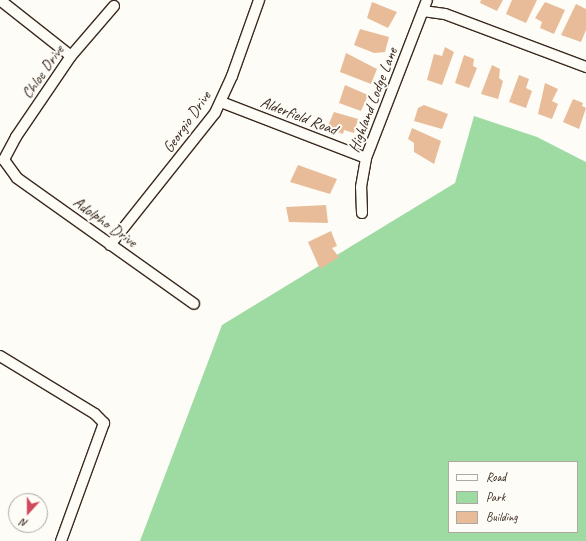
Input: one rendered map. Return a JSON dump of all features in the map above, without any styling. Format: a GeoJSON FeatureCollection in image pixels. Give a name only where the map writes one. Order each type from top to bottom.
{"type":"FeatureCollection","features":[{"type":"Feature","properties":{"kind":"street"},"geometry":{"type":"LineString","coordinates":[[0,0],[72,56]]}},
{"type":"Feature","properties":{"kind":"street","name":"Georgio Drive"},"geometry":{"type":"LineString","coordinates":[[110,245],[205,128],[221,102],[259,0]]}},
{"type":"Feature","properties":{"kind":"street","name":"Highland Lodge Lane"},"geometry":{"type":"LineString","coordinates":[[362,213],[361,187],[366,158],[427,0]]}},
{"type":"Feature","properties":{"kind":"street","name":"Chloe Drive"},"geometry":{"type":"LineString","coordinates":[[4,160],[16,136],[72,56],[114,6]]}},
{"type":"Feature","properties":{"kind":"street"},"geometry":{"type":"LineString","coordinates":[[423,10],[445,14],[586,67]]}},
{"type":"Feature","properties":{"kind":"street","name":"Alderfield Road"},"geometry":{"type":"LineString","coordinates":[[221,102],[366,158]]}},
{"type":"Feature","properties":{"kind":"street","name":"Adolpho Drive"},"geometry":{"type":"LineString","coordinates":[[4,160],[17,178],[194,304]]}},
{"type":"Feature","properties":{"kind":"street"},"geometry":{"type":"LineString","coordinates":[[0,356],[95,414],[104,423],[61,541]]}},
{"type":"Feature","properties":{"kind":"green space"},"geometry":{"type":"Polygon","coordinates":[[[474,116],[537,137],[586,162],[586,541],[140,541],[222,325],[455,183],[474,116]]]}},
{"type":"Feature","properties":{"kind":"building"},"geometry":{"type":"Polygon","coordinates":[[[481,0],[503,0],[497,11],[480,3],[481,0]]]}},
{"type":"Feature","properties":{"kind":"building"},"geometry":{"type":"Polygon","coordinates":[[[512,0],[537,0],[526,23],[506,14],[512,0]]]}},
{"type":"Feature","properties":{"kind":"building"},"geometry":{"type":"Polygon","coordinates":[[[372,2],[397,12],[388,28],[367,18],[372,2]]]}},
{"type":"Feature","properties":{"kind":"building"},"geometry":{"type":"Polygon","coordinates":[[[545,2],[565,10],[554,34],[540,28],[542,22],[535,18],[545,2]]]}},
{"type":"Feature","properties":{"kind":"building"},"geometry":{"type":"Polygon","coordinates":[[[576,4],[586,9],[586,30],[581,42],[561,35],[576,4]]]}},
{"type":"Feature","properties":{"kind":"building"},"geometry":{"type":"Polygon","coordinates":[[[360,29],[389,37],[385,52],[374,53],[354,45],[360,29]]]}},
{"type":"Feature","properties":{"kind":"building"},"geometry":{"type":"Polygon","coordinates":[[[445,47],[454,52],[442,85],[427,80],[434,54],[442,56],[445,47]]]}},
{"type":"Feature","properties":{"kind":"building"},"geometry":{"type":"Polygon","coordinates":[[[346,53],[377,69],[371,84],[340,72],[346,53]]]}},
{"type":"Feature","properties":{"kind":"building"},"geometry":{"type":"Polygon","coordinates":[[[464,55],[474,59],[473,66],[477,68],[469,88],[455,83],[464,55]]]}},
{"type":"Feature","properties":{"kind":"building"},"geometry":{"type":"Polygon","coordinates":[[[492,65],[500,69],[499,78],[503,81],[498,99],[481,94],[492,65]]]}},
{"type":"Feature","properties":{"kind":"building"},"geometry":{"type":"Polygon","coordinates":[[[519,75],[529,79],[526,88],[532,91],[526,108],[509,102],[519,75]]]}},
{"type":"Feature","properties":{"kind":"building"},"geometry":{"type":"Polygon","coordinates":[[[545,83],[558,89],[552,101],[558,104],[552,119],[538,114],[545,83]]]}},
{"type":"Feature","properties":{"kind":"building"},"geometry":{"type":"Polygon","coordinates":[[[345,85],[368,95],[361,111],[339,103],[345,85]]]}},
{"type":"Feature","properties":{"kind":"building"},"geometry":{"type":"Polygon","coordinates":[[[573,99],[583,103],[582,106],[586,108],[579,129],[563,122],[573,99]]]}},
{"type":"Feature","properties":{"kind":"building"},"geometry":{"type":"Polygon","coordinates":[[[424,105],[448,114],[442,129],[414,121],[418,108],[424,105]]]}},
{"type":"Feature","properties":{"kind":"building"},"geometry":{"type":"Polygon","coordinates":[[[334,112],[358,119],[354,133],[344,130],[343,134],[327,128],[334,112]]]}},
{"type":"Feature","properties":{"kind":"building"},"geometry":{"type":"Polygon","coordinates":[[[412,128],[441,141],[434,164],[414,152],[414,143],[408,139],[412,128]]]}},
{"type":"Feature","properties":{"kind":"building"},"geometry":{"type":"Polygon","coordinates":[[[298,165],[337,179],[330,194],[290,182],[298,165]]]}},
{"type":"Feature","properties":{"kind":"building"},"geometry":{"type":"Polygon","coordinates":[[[326,205],[328,223],[289,222],[286,207],[326,205]]]}},
{"type":"Feature","properties":{"kind":"building"},"geometry":{"type":"Polygon","coordinates":[[[331,231],[337,246],[332,248],[339,257],[320,269],[308,242],[331,231]]]}}]}
